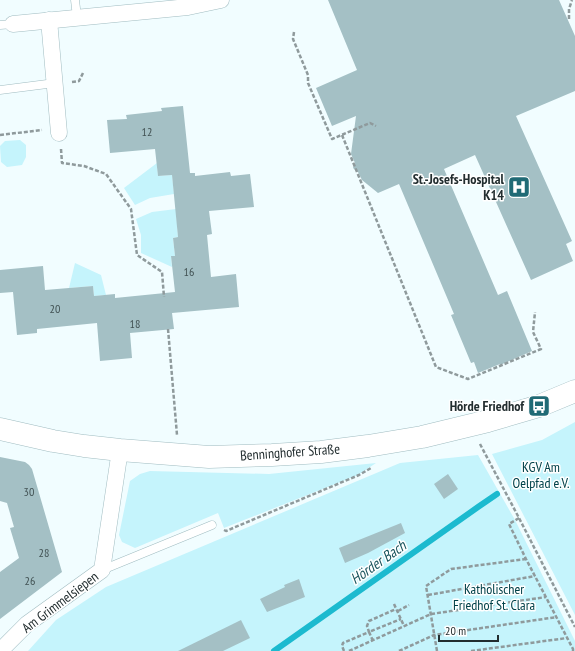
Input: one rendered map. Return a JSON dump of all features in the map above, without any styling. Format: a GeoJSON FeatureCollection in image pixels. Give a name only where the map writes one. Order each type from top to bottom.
{"type":"FeatureCollection","features":[{"type":"Feature","properties":{"kind":"main road","name":"Benninghofer Straße"},"geometry":{"type":"LineString","coordinates":[[0,429],[53,441],[120,450],[209,457],[293,454],[322,452],[422,437],[471,426],[539,406],[575,391]]}},
{"type":"Feature","properties":{"kind":"street"},"geometry":{"type":"LineString","coordinates":[[6,24],[188,7],[221,0]]}},
{"type":"Feature","properties":{"kind":"street"},"geometry":{"type":"LineString","coordinates":[[49,20],[59,131]]}},
{"type":"Feature","properties":{"kind":"street","name":"Am Grimmelsiepen"},"geometry":{"type":"LineString","coordinates":[[0,651],[27,624],[102,570],[120,450]]}},
{"type":"Feature","properties":{"kind":"lane"},"geometry":{"type":"LineString","coordinates":[[75,0],[77,17]]}},
{"type":"Feature","properties":{"kind":"lane"},"geometry":{"type":"LineString","coordinates":[[0,90],[55,83]]}},
{"type":"Feature","properties":{"kind":"lane","name":"Am Grimmelsiepen"},"geometry":{"type":"LineString","coordinates":[[102,570],[212,525]]}},
{"type":"Feature","properties":{"kind":"path"},"geometry":{"type":"LineString","coordinates":[[569,19],[569,9],[572,0]]}},
{"type":"Feature","properties":{"kind":"path"},"geometry":{"type":"LineString","coordinates":[[294,32],[293,39],[308,75],[308,83],[332,139],[370,123],[376,126]]}},
{"type":"Feature","properties":{"kind":"path"},"geometry":{"type":"LineString","coordinates":[[0,135],[59,131],[62,163],[84,166],[106,174],[131,209],[137,254],[162,272],[164,297]]}},
{"type":"Feature","properties":{"kind":"path"},"geometry":{"type":"LineString","coordinates":[[342,135],[436,367],[468,379],[541,349],[533,332],[535,312]]}},
{"type":"Feature","properties":{"kind":"path"},"geometry":{"type":"LineString","coordinates":[[168,330],[177,440]]}},
{"type":"Feature","properties":{"kind":"path"},"geometry":{"type":"LineString","coordinates":[[471,426],[575,627]]}},
{"type":"Feature","properties":{"kind":"path"},"geometry":{"type":"LineString","coordinates":[[212,525],[226,531],[359,475],[372,467]]}},
{"type":"Feature","properties":{"kind":"path"},"geometry":{"type":"LineString","coordinates":[[519,518],[509,524],[573,651]]}},
{"type":"Feature","properties":{"kind":"path"},"geometry":{"type":"LineString","coordinates":[[437,651],[426,586],[451,569],[526,559]]}},
{"type":"Feature","properties":{"kind":"path"},"geometry":{"type":"LineString","coordinates":[[428,596],[535,576]]}},
{"type":"Feature","properties":{"kind":"path"},"geometry":{"type":"LineString","coordinates":[[349,651],[356,650],[431,614],[546,597]]}},
{"type":"Feature","properties":{"kind":"path"},"geometry":{"type":"LineString","coordinates":[[394,604],[404,626]]}},
{"type":"Feature","properties":{"kind":"path"},"geometry":{"type":"LineString","coordinates":[[373,641],[369,632],[369,621],[409,605]]}},
{"type":"Feature","properties":{"kind":"path"},"geometry":{"type":"LineString","coordinates":[[399,651],[434,635],[557,618]]}},
{"type":"Feature","properties":{"kind":"path"},"geometry":{"type":"LineString","coordinates":[[344,651],[342,646],[343,643],[401,619]]}},
{"type":"Feature","properties":{"kind":"path"},"geometry":{"type":"LineString","coordinates":[[471,651],[567,638]]}},
{"type":"Feature","properties":{"kind":"green space"},"geometry":{"type":"Polygon","coordinates":[[[20,140],[26,145],[26,157],[22,165],[7,167],[1,162],[0,146],[5,141],[20,140]]]}},
{"type":"Feature","properties":{"kind":"green space"},"geometry":{"type":"Polygon","coordinates":[[[157,163],[158,176],[172,175],[174,194],[150,198],[135,205],[124,188],[157,163]]]}},
{"type":"Feature","properties":{"kind":"green space"},"geometry":{"type":"Polygon","coordinates":[[[176,209],[178,237],[173,238],[175,256],[171,256],[172,267],[141,253],[141,235],[136,219],[152,212],[176,209]]]}},
{"type":"Feature","properties":{"kind":"green space"},"geometry":{"type":"Polygon","coordinates":[[[75,263],[101,275],[106,295],[94,296],[93,286],[69,288],[75,263]]]}},
{"type":"Feature","properties":{"kind":"green space","name":"KGV Am Oelpfad e.V."},"geometry":{"type":"Polygon","coordinates":[[[575,422],[575,615],[492,454],[542,440],[575,422]]]}},
{"type":"Feature","properties":{"kind":"green space","name":"Katholischer Friedhof St. Clara"},"geometry":{"type":"Polygon","coordinates":[[[478,455],[515,520],[575,641],[575,651],[28,651],[56,620],[106,587],[400,463],[478,455]]]}},
{"type":"Feature","properties":{"kind":"green space"},"geometry":{"type":"Polygon","coordinates":[[[376,463],[358,475],[224,528],[218,513],[135,548],[122,542],[119,535],[130,481],[140,474],[150,471],[269,474],[376,463]]]}},
{"type":"Feature","properties":{"kind":"building","name":"St.-Josefs-Hospital K14"},"geometry":{"type":"Polygon","coordinates":[[[328,0],[559,0],[575,36],[575,91],[516,116],[572,241],[566,244],[573,261],[531,280],[475,155],[444,169],[498,295],[507,291],[532,351],[478,373],[474,362],[471,363],[451,315],[454,314],[399,184],[378,193],[362,180],[358,172],[353,168],[355,163],[351,154],[356,116],[332,126],[316,88],[357,70],[328,0]]]}},
{"type":"Feature","properties":{"kind":"building"},"geometry":{"type":"Polygon","coordinates":[[[183,106],[190,173],[195,173],[195,176],[230,172],[231,176],[250,174],[254,207],[209,211],[212,234],[207,235],[211,277],[236,274],[239,307],[172,313],[174,329],[130,333],[132,358],[100,361],[97,323],[37,329],[37,333],[17,335],[13,292],[0,293],[0,270],[43,266],[45,290],[93,286],[94,296],[115,294],[115,298],[175,292],[171,256],[175,256],[173,238],[178,237],[172,175],[158,176],[155,149],[110,153],[107,120],[127,119],[126,115],[162,111],[161,108],[183,106]]]}},
{"type":"Feature","properties":{"kind":"building"},"geometry":{"type":"Polygon","coordinates":[[[0,457],[25,462],[32,469],[62,572],[0,619],[0,572],[19,558],[10,528],[14,527],[7,503],[0,501],[0,457]]]}},
{"type":"Feature","properties":{"kind":"building"},"geometry":{"type":"Polygon","coordinates":[[[448,474],[458,489],[444,499],[434,484],[448,474]]]}},
{"type":"Feature","properties":{"kind":"building"},"geometry":{"type":"Polygon","coordinates":[[[401,523],[405,533],[368,553],[345,563],[339,548],[401,523]]]}},
{"type":"Feature","properties":{"kind":"building"},"geometry":{"type":"Polygon","coordinates":[[[299,579],[305,597],[267,612],[260,599],[285,587],[284,585],[299,579]]]}},
{"type":"Feature","properties":{"kind":"building"},"geometry":{"type":"Polygon","coordinates":[[[241,620],[250,638],[223,651],[178,651],[241,620]]]}},
{"type":"Feature","properties":{"kind":"waterway","name":"Hörder Bach"},"geometry":{"type":"LineString","coordinates":[[274,651],[497,494]]}},
{"type":"Feature","properties":{"kind":"place","name":"St.-Josefs-Hospital K14"},"geometry":{"type":"Point","coordinates":[519,187]}},
{"type":"Feature","properties":{"kind":"place","name":"Hörde Friedhof"},"geometry":{"type":"Point","coordinates":[539,406]}}]}
